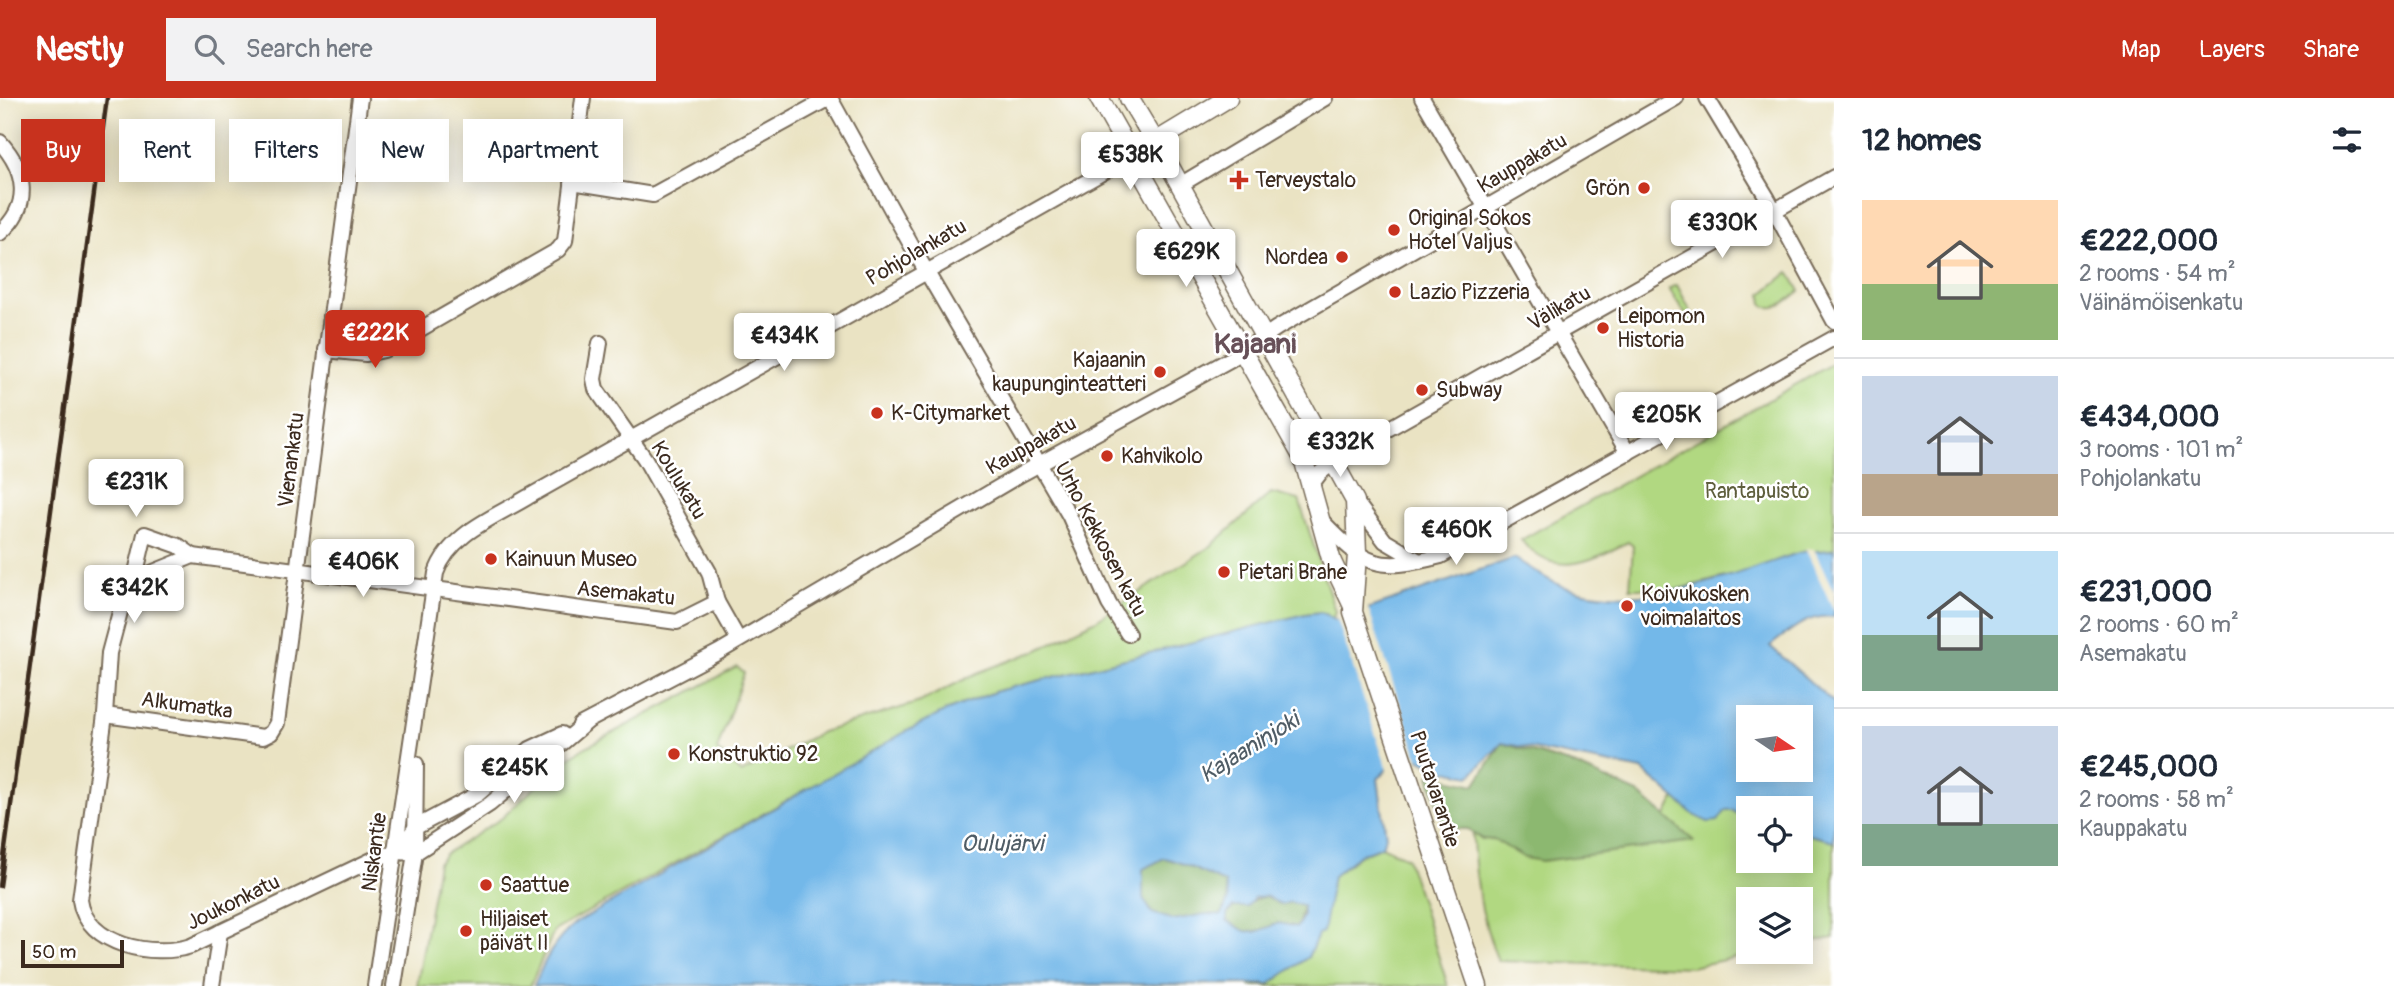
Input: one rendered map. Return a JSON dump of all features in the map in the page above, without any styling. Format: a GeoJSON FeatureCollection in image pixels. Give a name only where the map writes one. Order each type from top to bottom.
{"type":"FeatureCollection","features":[{"type":"Feature","properties":{"kind":"main road"},"geometry":{"type":"LineString","coordinates":[[1098,98],[1303,458],[1341,587],[1353,609]]}},
{"type":"Feature","properties":{"kind":"main road","name":"Pohjolankatu"},"geometry":{"type":"LineString","coordinates":[[1132,156],[1228,98]]}},
{"type":"Feature","properties":{"kind":"main road"},"geometry":{"type":"LineString","coordinates":[[1132,99],[1355,501],[1357,554],[1353,609]]}},
{"type":"Feature","properties":{"kind":"main road","name":"Puutavarantie"},"geometry":{"type":"LineString","coordinates":[[1353,609],[1419,816],[1478,986]]}},
{"type":"Feature","properties":{"kind":"street","name":"Vienankatu"},"geometry":{"type":"LineString","coordinates":[[263,737],[271,733],[277,723],[360,98]]}},
{"type":"Feature","properties":{"kind":"street"},"geometry":{"type":"LineString","coordinates":[[580,119],[583,98]]}},
{"type":"Feature","properties":{"kind":"street"},"geometry":{"type":"LineString","coordinates":[[326,350],[366,354],[384,350],[558,250],[565,241],[572,182],[653,195],[829,98]]}},
{"type":"Feature","properties":{"kind":"street","name":"Urho Kekkosen katu"},"geometry":{"type":"LineString","coordinates":[[829,98],[1069,515],[1109,604],[1128,634]]}},
{"type":"Feature","properties":{"kind":"street"},"geometry":{"type":"LineString","coordinates":[[1180,185],[1325,98]]}},
{"type":"Feature","properties":{"kind":"street"},"geometry":{"type":"LineString","coordinates":[[1422,98],[1628,453]]}},
{"type":"Feature","properties":{"kind":"street","name":"Kauppakatu"},"geometry":{"type":"LineString","coordinates":[[397,852],[416,827],[478,794],[530,749],[587,722],[738,639],[1676,98]]}},
{"type":"Feature","properties":{"kind":"street"},"geometry":{"type":"LineString","coordinates":[[1707,98],[1834,321]]}},
{"type":"Feature","properties":{"kind":"street"},"geometry":{"type":"LineString","coordinates":[[0,142],[19,165],[22,180],[21,197],[11,223],[0,233]]}},
{"type":"Feature","properties":{"kind":"street","name":"Pohjolankatu"},"geometry":{"type":"LineString","coordinates":[[433,591],[437,568],[446,551],[458,539],[1132,156]]}},
{"type":"Feature","properties":{"kind":"street","name":"Välikatu"},"geometry":{"type":"LineString","coordinates":[[1311,485],[1334,462],[1834,177]]}},
{"type":"Feature","properties":{"kind":"street"},"geometry":{"type":"LineString","coordinates":[[1320,519],[1357,554],[1380,565],[1404,566],[1441,556],[1834,338]]}},
{"type":"Feature","properties":{"kind":"street","name":"Koulukatu"},"geometry":{"type":"LineString","coordinates":[[600,343],[594,379],[596,389],[645,459],[709,572],[717,602],[738,639]]}},
{"type":"Feature","properties":{"kind":"street"},"geometry":{"type":"LineString","coordinates":[[1355,501],[1391,547],[1419,561]]}},
{"type":"Feature","properties":{"kind":"street","name":"Asemakatu"},"geometry":{"type":"LineString","coordinates":[[140,582],[137,568],[145,534],[179,546],[193,556],[433,591],[677,622],[717,602]]}},
{"type":"Feature","properties":{"kind":"street"},"geometry":{"type":"LineString","coordinates":[[105,715],[112,637],[122,604],[140,582],[166,566],[193,556]]}},
{"type":"Feature","properties":{"kind":"street","name":"Niskantie"},"geometry":{"type":"LineString","coordinates":[[375,986],[416,724],[433,591]]}},
{"type":"Feature","properties":{"kind":"street","name":"Alkumatka"},"geometry":{"type":"LineString","coordinates":[[105,715],[263,737]]}},
{"type":"Feature","properties":{"kind":"street","name":"Joukonkatu"},"geometry":{"type":"LineString","coordinates":[[105,715],[80,900],[84,919],[97,932],[114,941],[166,950],[191,946],[314,885],[397,852]]}},
{"type":"Feature","properties":{"kind":"street","name":"Kauppakatu"},"geometry":{"type":"LineString","coordinates":[[415,853],[490,804],[587,722]]}},
{"type":"Feature","properties":{"kind":"street","name":"Niskantie"},"geometry":{"type":"LineString","coordinates":[[394,986],[415,853],[416,724]]}},
{"type":"Feature","properties":{"kind":"street"},"geometry":{"type":"LineString","coordinates":[[397,852],[415,853]]}},
{"type":"Feature","properties":{"kind":"street"},"geometry":{"type":"LineString","coordinates":[[212,986],[220,932]]}},
{"type":"Feature","properties":{"kind":"green space"},"geometry":{"type":"Polygon","coordinates":[[[1789,272],[1800,291],[1778,306],[1763,305],[1762,294],[1789,272]]]}},
{"type":"Feature","properties":{"kind":"green space"},"geometry":{"type":"Polygon","coordinates":[[[1677,285],[1695,320],[1691,323],[1669,289],[1677,285]]]}},
{"type":"Feature","properties":{"kind":"green space","name":"Rantapuisto"},"geometry":{"type":"Polygon","coordinates":[[[1834,363],[1834,549],[1647,597],[1647,588],[1630,588],[1633,546],[1628,542],[1599,556],[1572,564],[1546,560],[1521,540],[1834,363]]]}},
{"type":"Feature","properties":{"kind":"green space"},"geometry":{"type":"Polygon","coordinates":[[[1271,493],[1299,500],[1335,611],[1333,619],[1321,612],[1305,614],[997,691],[948,710],[554,931],[530,986],[417,986],[438,863],[445,854],[502,818],[560,764],[584,748],[737,667],[744,673],[717,750],[741,773],[822,732],[920,702],[977,673],[1038,650],[1096,620],[1211,546],[1271,493]]]}},
{"type":"Feature","properties":{"kind":"green space"},"geometry":{"type":"Polygon","coordinates":[[[1502,743],[1569,763],[1638,793],[1694,841],[1542,861],[1525,858],[1495,840],[1482,839],[1468,829],[1455,829],[1443,823],[1429,775],[1475,785],[1502,743]]]}},
{"type":"Feature","properties":{"kind":"green space"},"geometry":{"type":"Polygon","coordinates":[[[1588,778],[1610,780],[1620,801],[1661,825],[1675,798],[1732,810],[1736,813],[1736,873],[1813,873],[1813,836],[1834,841],[1834,938],[1813,941],[1813,887],[1736,887],[1736,957],[1691,967],[1498,961],[1481,904],[1473,844],[1472,805],[1588,778]]]}},
{"type":"Feature","properties":{"kind":"green space"},"geometry":{"type":"Polygon","coordinates":[[[1382,846],[1407,858],[1448,986],[1250,986],[1270,984],[1308,957],[1318,935],[1333,876],[1362,854],[1382,846]]]}},
{"type":"Feature","properties":{"kind":"green space"},"geometry":{"type":"Polygon","coordinates":[[[1164,858],[1225,883],[1228,899],[1222,915],[1206,914],[1173,920],[1152,913],[1143,898],[1143,869],[1164,858]]]}},
{"type":"Feature","properties":{"kind":"green space"},"geometry":{"type":"Polygon","coordinates":[[[1266,896],[1281,905],[1290,902],[1303,906],[1298,927],[1279,923],[1256,932],[1245,931],[1227,921],[1227,914],[1235,906],[1266,896]]]}},
{"type":"Feature","properties":{"kind":"water","name":"Oulujärvi"},"geometry":{"type":"Polygon","coordinates":[[[1834,549],[1834,617],[1808,620],[1770,646],[1834,703],[1834,841],[1813,836],[1813,796],[1736,796],[1736,813],[1726,810],[1718,821],[1708,822],[1694,815],[1642,770],[1502,743],[1470,776],[1437,769],[1414,756],[1395,758],[1378,779],[1386,836],[1382,846],[1361,854],[1333,876],[1323,932],[1318,935],[1308,957],[1270,984],[534,986],[551,951],[576,923],[907,731],[948,710],[997,691],[1305,614],[1321,612],[1336,620],[1514,558],[1559,585],[1595,594],[1624,596],[1683,589],[1802,552],[1834,549]],[[1164,858],[1143,869],[1143,898],[1152,913],[1173,920],[1206,914],[1222,915],[1228,899],[1225,883],[1164,858]],[[1266,896],[1254,898],[1247,907],[1233,907],[1227,914],[1227,921],[1245,931],[1256,932],[1279,923],[1297,927],[1303,916],[1303,906],[1290,902],[1281,905],[1266,896]]]}},
{"type":"Feature","properties":{"kind":"pier"},"geometry":{"type":"Polygon","coordinates":[[[1805,548],[1814,549],[1834,592],[1834,611],[1805,548]]]}},
{"type":"Feature","properties":{"kind":"pier"},"geometry":{"type":"Polygon","coordinates":[[[1367,605],[1420,764],[1413,760],[1397,761],[1388,772],[1336,616],[1367,605]]]}},
{"type":"Feature","properties":{"kind":"railway"},"geometry":{"type":"LineString","coordinates":[[0,886],[107,98]]}},
{"type":"Feature","properties":{"kind":"place","name":"Terveystalo"},"geometry":{"type":"Point","coordinates":[1239,180]}},
{"type":"Feature","properties":{"kind":"place","name":"Grön"},"geometry":{"type":"Point","coordinates":[1644,188]}},
{"type":"Feature","properties":{"kind":"place","name":"Original Sokos Hotel Valjus"},"geometry":{"type":"Point","coordinates":[1394,230]}},
{"type":"Feature","properties":{"kind":"place","name":"Nordea"},"geometry":{"type":"Point","coordinates":[1342,257]}},
{"type":"Feature","properties":{"kind":"place","name":"Lazio Pizzeria"},"geometry":{"type":"Point","coordinates":[1395,292]}},
{"type":"Feature","properties":{"kind":"place","name":"Leipomon Historia"},"geometry":{"type":"Point","coordinates":[1603,328]}},
{"type":"Feature","properties":{"kind":"place","name":"Kajaanin kaupunginteatteri"},"geometry":{"type":"Point","coordinates":[1160,372]}},
{"type":"Feature","properties":{"kind":"place","name":"Subway"},"geometry":{"type":"Point","coordinates":[1422,390]}},
{"type":"Feature","properties":{"kind":"place","name":"K-Citymarket"},"geometry":{"type":"Point","coordinates":[877,413]}},
{"type":"Feature","properties":{"kind":"place","name":"Kahvikolo"},"geometry":{"type":"Point","coordinates":[1107,456]}},
{"type":"Feature","properties":{"kind":"place","name":"Kainuun Museo"},"geometry":{"type":"Point","coordinates":[491,559]}},
{"type":"Feature","properties":{"kind":"place","name":"Pietari Brahe"},"geometry":{"type":"Point","coordinates":[1224,572]}},
{"type":"Feature","properties":{"kind":"place","name":"Koivukosken voimalaitos"},"geometry":{"type":"Point","coordinates":[1627,606]}},
{"type":"Feature","properties":{"kind":"place","name":"Konstruktio 92"},"geometry":{"type":"Point","coordinates":[674,754]}},
{"type":"Feature","properties":{"kind":"place","name":"Saattue"},"geometry":{"type":"Point","coordinates":[486,885]}},
{"type":"Feature","properties":{"kind":"place","name":"Hiljaiset päivät II"},"geometry":{"type":"Point","coordinates":[466,931]}},
{"type":"Feature","properties":{"kind":"district","name":"Kajaani"},"geometry":{"type":"Point","coordinates":[1255,343]}},
{"type":"Feature","properties":{"kind":"water label","name":"Kajaaninjoki"},"geometry":{"type":"Point","coordinates":[1249,747]}}]}
